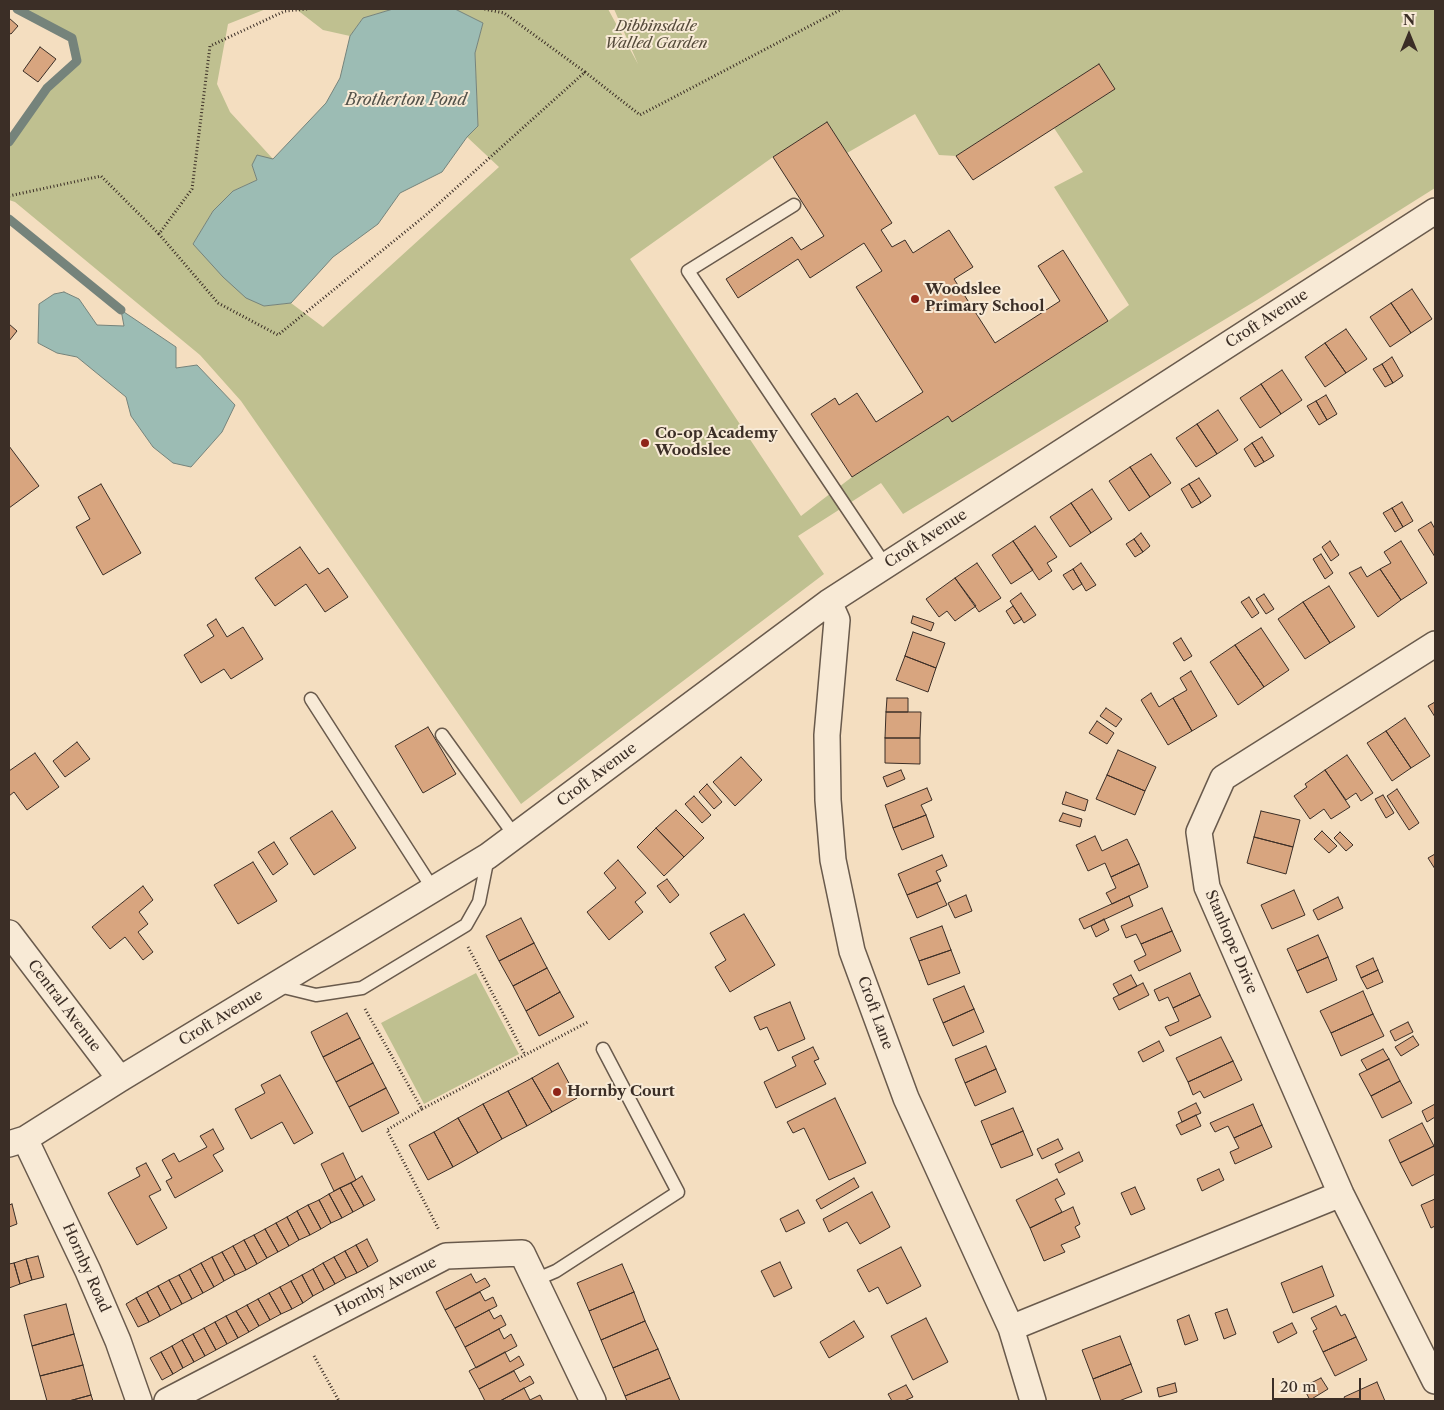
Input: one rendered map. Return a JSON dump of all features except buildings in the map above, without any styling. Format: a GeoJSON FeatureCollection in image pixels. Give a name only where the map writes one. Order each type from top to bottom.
{"type":"FeatureCollection","features":[{"type":"Feature","properties":{"kind":"street","name":"Croft Avenue"},"geometry":{"type":"LineString","coordinates":[[17,1141],[488,856],[829,602],[1435,211]]}},
{"type":"Feature","properties":{"kind":"street","name":"Croft Lane"},"geometry":{"type":"LineString","coordinates":[[829,602],[837,620],[827,735],[828,800],[833,860],[852,951],[906,1098],[1011,1328],[1033,1401]]}},
{"type":"Feature","properties":{"kind":"street","name":"Stanhope Drive"},"geometry":{"type":"LineString","coordinates":[[1435,644],[1223,778],[1200,832],[1206,887],[1340,1194],[1435,1382]]}},
{"type":"Feature","properties":{"kind":"street","name":"Central Avenue"},"geometry":{"type":"LineString","coordinates":[[9,933],[120,1079]]}},
{"type":"Feature","properties":{"kind":"street","name":"Hornby Road"},"geometry":{"type":"LineString","coordinates":[[17,1141],[88,1271],[118,1341],[139,1401]]}},
{"type":"Feature","properties":{"kind":"street"},"geometry":{"type":"LineString","coordinates":[[1011,1328],[1340,1194]]}},
{"type":"Feature","properties":{"kind":"street","name":"Hornby Avenue"},"geometry":{"type":"LineString","coordinates":[[167,1401],[446,1256],[522,1253],[593,1401]]}},
{"type":"Feature","properties":{"kind":"lane"},"geometry":{"type":"LineString","coordinates":[[794,205],[688,271],[885,566]]}},
{"type":"Feature","properties":{"kind":"lane"},"geometry":{"type":"LineString","coordinates":[[310,699],[433,889]]}},
{"type":"Feature","properties":{"kind":"lane"},"geometry":{"type":"LineString","coordinates":[[442,735],[515,836]]}},
{"type":"Feature","properties":{"kind":"lane"},"geometry":{"type":"LineString","coordinates":[[275,985],[316,995],[362,988],[458,930],[466,925],[479,902],[488,856]]}},
{"type":"Feature","properties":{"kind":"lane"},"geometry":{"type":"LineString","coordinates":[[535,1280],[556,1271],[678,1192],[603,1049]]}},
{"type":"Feature","properties":{"kind":"path"},"geometry":{"type":"LineString","coordinates":[[159,234],[192,189],[210,46],[285,11],[307,9]]}},
{"type":"Feature","properties":{"kind":"path"},"geometry":{"type":"LineString","coordinates":[[484,9],[504,13],[640,115],[842,9]]}},
{"type":"Feature","properties":{"kind":"path"},"geometry":{"type":"LineString","coordinates":[[9,196],[101,176],[159,234],[218,303],[278,335],[426,215],[585,72]]}},
{"type":"Feature","properties":{"kind":"path"},"geometry":{"type":"LineString","coordinates":[[458,930],[525,1055]]}},
{"type":"Feature","properties":{"kind":"path"},"geometry":{"type":"LineString","coordinates":[[353,989],[422,1109]]}},
{"type":"Feature","properties":{"kind":"path"},"geometry":{"type":"LineString","coordinates":[[452,1255],[387,1130],[422,1109],[588,1022]]}},
{"type":"Feature","properties":{"kind":"path"},"geometry":{"type":"LineString","coordinates":[[300,1332],[339,1401]]}},
{"type":"Feature","properties":{"kind":"green space","name":"Co-op Academy Woodslee"},"geometry":{"type":"Polygon","coordinates":[[[17,9],[266,9],[228,24],[217,84],[230,112],[273,159],[252,165],[257,180],[233,191],[213,211],[193,244],[264,306],[291,303],[323,327],[499,167],[467,137],[478,126],[475,53],[483,23],[455,9],[608,9],[638,64],[614,9],[1435,9],[1435,188],[1257,300],[903,514],[881,483],[798,536],[824,574],[521,804],[241,401],[200,355],[15,202],[9,200],[9,142],[47,88],[77,60],[72,38],[17,9]],[[1099,64],[956,156],[939,155],[915,114],[847,153],[827,122],[773,157],[630,259],[801,516],[852,477],[948,416],[952,422],[1108,321],[1129,305],[1054,187],[1083,172],[1054,128],[1115,89],[1099,64]]]}},
{"type":"Feature","properties":{"kind":"green space"},"geometry":{"type":"Polygon","coordinates":[[[296,9],[393,9],[363,18],[350,36],[323,30],[296,9]]]}},
{"type":"Feature","properties":{"kind":"green space"},"geometry":{"type":"Polygon","coordinates":[[[476,973],[519,1054],[424,1104],[381,1023],[476,973]]]}},
{"type":"Feature","properties":{"kind":"water","name":"Brotherton Pond"},"geometry":{"type":"Polygon","coordinates":[[[393,9],[455,9],[483,23],[475,53],[478,126],[467,137],[442,172],[400,193],[378,224],[333,257],[291,303],[264,306],[246,298],[223,277],[193,244],[213,211],[233,191],[257,180],[252,165],[257,155],[273,159],[326,103],[340,78],[350,36],[363,18],[393,9]]]}},
{"type":"Feature","properties":{"kind":"water"},"geometry":{"type":"Polygon","coordinates":[[[64,292],[79,299],[97,325],[124,326],[121,310],[176,347],[176,368],[197,365],[235,405],[222,432],[191,467],[173,463],[153,447],[131,416],[126,397],[77,357],[57,353],[38,343],[39,304],[54,294],[64,292]]]}},
{"type":"Feature","properties":{"kind":"waterway"},"geometry":{"type":"LineString","coordinates":[[9,142],[47,88],[77,61],[72,38],[17,9]]}},
{"type":"Feature","properties":{"kind":"waterway"},"geometry":{"type":"LineString","coordinates":[[9,219],[121,310]]}},
{"type":"Feature","properties":{"kind":"place","name":"Woodslee Primary School"},"geometry":{"type":"Point","coordinates":[915,299]}},
{"type":"Feature","properties":{"kind":"place","name":"Co-op Academy Woodslee"},"geometry":{"type":"Point","coordinates":[645,443]}},
{"type":"Feature","properties":{"kind":"place","name":"Hornby Court"},"geometry":{"type":"Point","coordinates":[557,1092]}},
{"type":"Feature","properties":{"kind":"park label","name":"Dibbinsdale Walled Garden"},"geometry":{"type":"Point","coordinates":[656,36]}}]}
